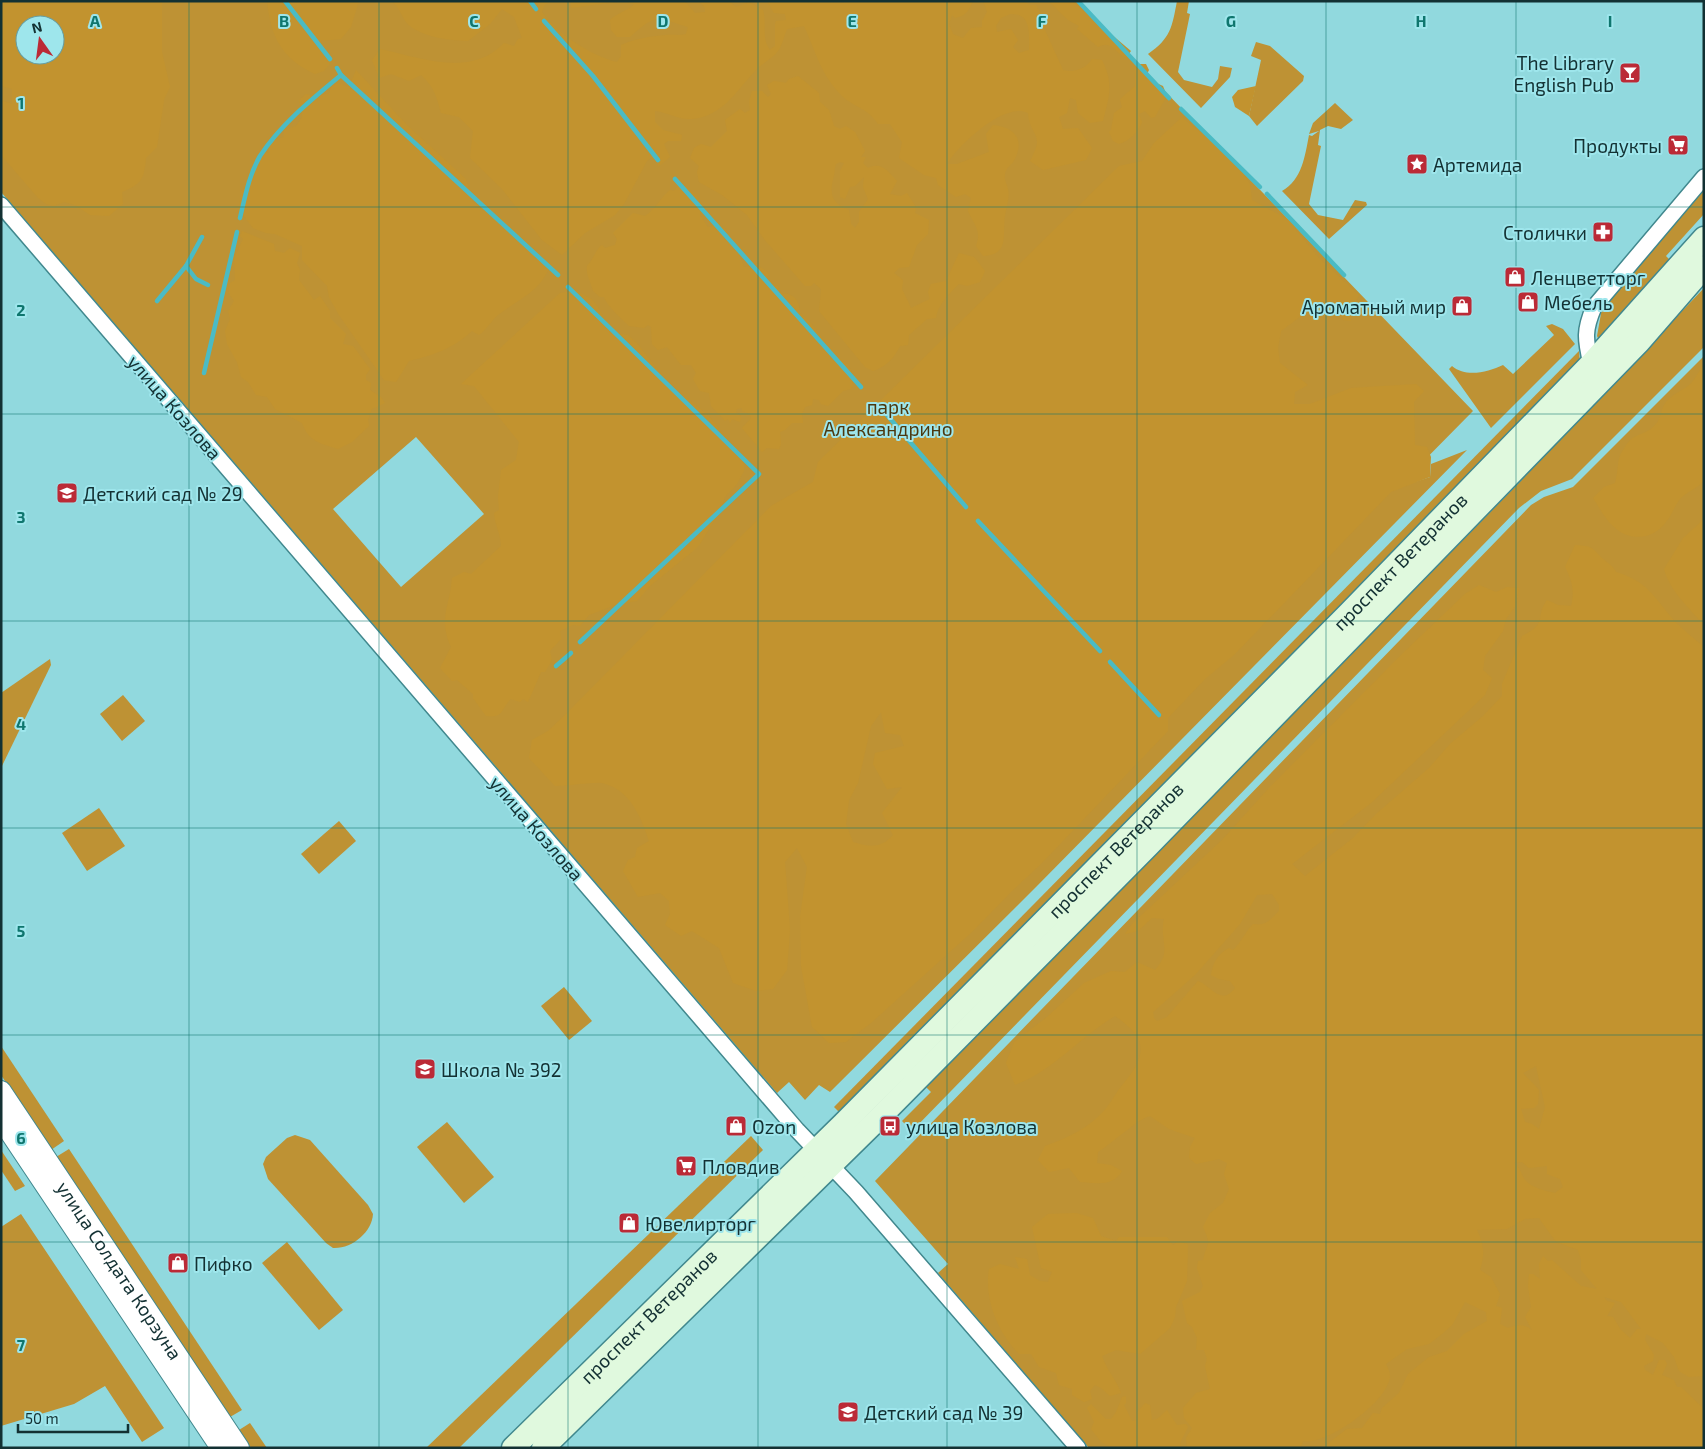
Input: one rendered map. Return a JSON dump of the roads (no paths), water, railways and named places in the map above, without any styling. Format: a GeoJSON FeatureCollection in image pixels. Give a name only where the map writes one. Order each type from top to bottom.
{"type":"FeatureCollection","features":[{"type":"Feature","properties":{"kind":"main road","name":"проспект Ветеранов"},"geometry":{"type":"LineString","coordinates":[[543,1448],[1591,364],[1704,238]]}},
{"type":"Feature","properties":{"kind":"main road","name":"проспект Ветеранов"},"geometry":{"type":"LineString","coordinates":[[513,1448],[824,1157],[1148,846],[1619,362],[1704,267]]}},
{"type":"Feature","properties":{"kind":"street"},"geometry":{"type":"LineString","coordinates":[[1591,364],[1585,339],[1587,322],[1594,306],[1704,177]]}},
{"type":"Feature","properties":{"kind":"street","name":"улица Козлова"},"geometry":{"type":"LineString","coordinates":[[1,205],[1078,1448]]}},
{"type":"Feature","properties":{"kind":"street","name":"улица Солдата Корзуна"},"geometry":{"type":"LineString","coordinates":[[1,1091],[239,1448]]}},
{"type":"Feature","properties":{"kind":"street","name":"улица Солдата Корзуна"},"geometry":{"type":"LineString","coordinates":[[1,1119],[221,1448]]}},
{"type":"Feature","properties":{"kind":"waterway"},"geometry":{"type":"LineString","coordinates":[[285,1],[330,59]]}},
{"type":"Feature","properties":{"kind":"waterway"},"geometry":{"type":"LineString","coordinates":[[530,1],[536,9]]}},
{"type":"Feature","properties":{"kind":"waterway"},"geometry":{"type":"LineString","coordinates":[[1078,1],[1169,98]]}},
{"type":"Feature","properties":{"kind":"waterway"},"geometry":{"type":"LineString","coordinates":[[544,21],[593,76],[658,160]]}},
{"type":"Feature","properties":{"kind":"waterway"},"geometry":{"type":"LineString","coordinates":[[337,68],[341,75],[558,275]]}},
{"type":"Feature","properties":{"kind":"waterway"},"geometry":{"type":"LineString","coordinates":[[240,218],[250,178],[256,163],[268,144],[308,103],[341,75]]}},
{"type":"Feature","properties":{"kind":"waterway"},"geometry":{"type":"LineString","coordinates":[[1181,109],[1260,187]]}},
{"type":"Feature","properties":{"kind":"waterway"},"geometry":{"type":"LineString","coordinates":[[675,179],[861,387]]}},
{"type":"Feature","properties":{"kind":"waterway"},"geometry":{"type":"LineString","coordinates":[[1267,194],[1344,275]]}},
{"type":"Feature","properties":{"kind":"waterway"},"geometry":{"type":"LineString","coordinates":[[204,373],[237,232]]}},
{"type":"Feature","properties":{"kind":"waterway"},"geometry":{"type":"LineString","coordinates":[[186,266],[202,237]]}},
{"type":"Feature","properties":{"kind":"waterway"},"geometry":{"type":"LineString","coordinates":[[157,301],[186,266],[196,279],[208,285]]}},
{"type":"Feature","properties":{"kind":"waterway"},"geometry":{"type":"LineString","coordinates":[[568,287],[759,474],[580,642]]}},
{"type":"Feature","properties":{"kind":"waterway"},"geometry":{"type":"LineString","coordinates":[[881,408],[966,507]]}},
{"type":"Feature","properties":{"kind":"waterway"},"geometry":{"type":"LineString","coordinates":[[978,521],[1100,651]]}},
{"type":"Feature","properties":{"kind":"waterway"},"geometry":{"type":"LineString","coordinates":[[556,666],[571,653]]}},
{"type":"Feature","properties":{"kind":"waterway"},"geometry":{"type":"LineString","coordinates":[[1110,662],[1159,715]]}},
{"type":"Feature","properties":{"kind":"place","name":"The Library English Pub"},"geometry":{"type":"Point","coordinates":[1630,73]}},
{"type":"Feature","properties":{"kind":"place","name":"Продукты"},"geometry":{"type":"Point","coordinates":[1678,145]}},
{"type":"Feature","properties":{"kind":"place","name":"Артемида"},"geometry":{"type":"Point","coordinates":[1417,164]}},
{"type":"Feature","properties":{"kind":"place","name":"Столички"},"geometry":{"type":"Point","coordinates":[1603,232]}},
{"type":"Feature","properties":{"kind":"place","name":"Ленцветторг"},"geometry":{"type":"Point","coordinates":[1515,277]}},
{"type":"Feature","properties":{"kind":"place","name":"Мебель"},"geometry":{"type":"Point","coordinates":[1528,302]}},
{"type":"Feature","properties":{"kind":"place","name":"Ароматный мир"},"geometry":{"type":"Point","coordinates":[1462,306]}},
{"type":"Feature","properties":{"kind":"place","name":"Детский сад № 29"},"geometry":{"type":"Point","coordinates":[67,493]}},
{"type":"Feature","properties":{"kind":"place","name":"Школа № 392"},"geometry":{"type":"Point","coordinates":[425,1069]}},
{"type":"Feature","properties":{"kind":"place","name":"Ozon"},"geometry":{"type":"Point","coordinates":[736,1126]}},
{"type":"Feature","properties":{"kind":"place","name":"улица Козлова"},"geometry":{"type":"Point","coordinates":[890,1126]}},
{"type":"Feature","properties":{"kind":"place","name":"Пловдив"},"geometry":{"type":"Point","coordinates":[686,1166]}},
{"type":"Feature","properties":{"kind":"place","name":"Ювелирторг"},"geometry":{"type":"Point","coordinates":[629,1223]}},
{"type":"Feature","properties":{"kind":"place","name":"Пифко"},"geometry":{"type":"Point","coordinates":[178,1263]}},
{"type":"Feature","properties":{"kind":"place","name":"Детский сад № 39"},"geometry":{"type":"Point","coordinates":[848,1412]}},
{"type":"Feature","properties":{"kind":"park label","name":"парк Александрино"},"geometry":{"type":"Point","coordinates":[888,417]}}]}
